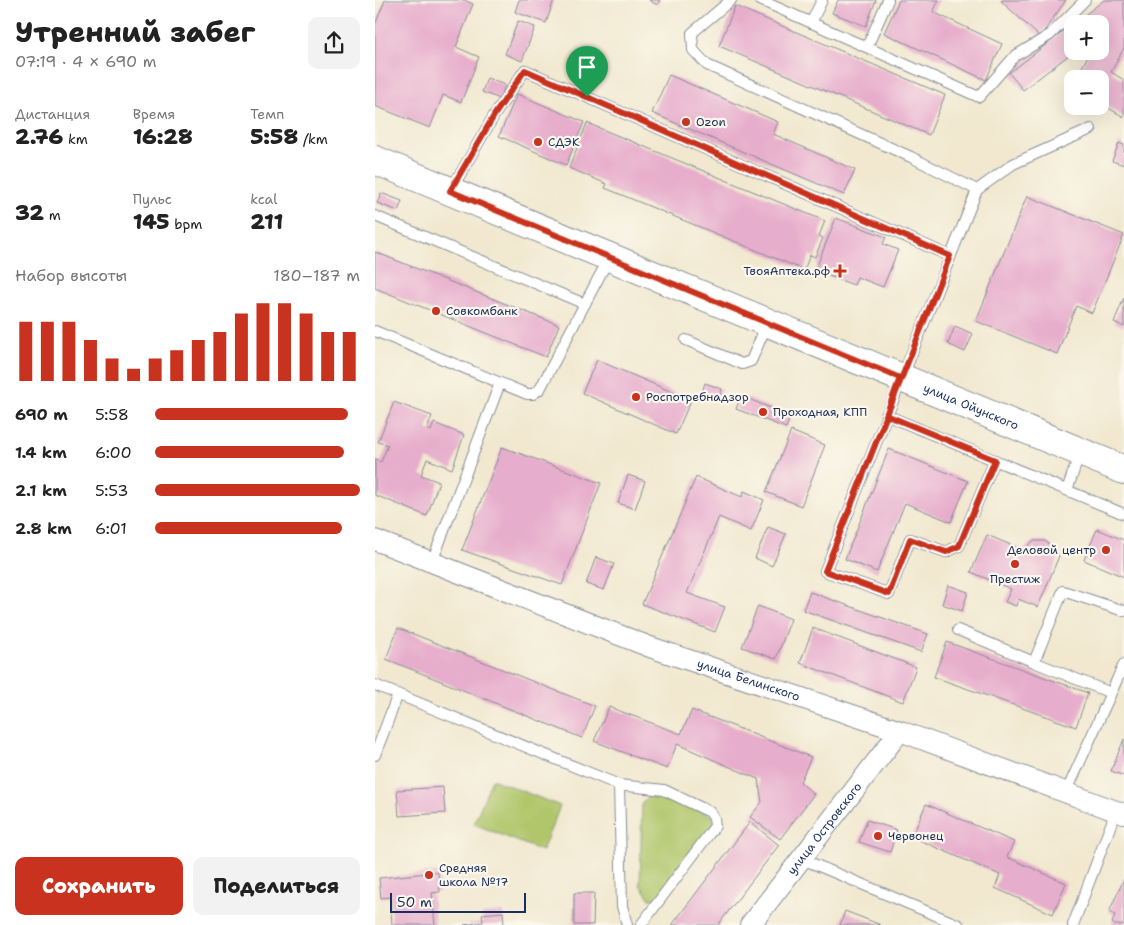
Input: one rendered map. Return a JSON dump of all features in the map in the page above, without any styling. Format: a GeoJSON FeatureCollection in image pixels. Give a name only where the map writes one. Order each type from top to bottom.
{"type":"FeatureCollection","features":[{"type":"Feature","properties":{"kind":"main road","name":"улица Ойунского"},"geometry":{"type":"LineString","coordinates":[[375,160],[1124,470]]}},
{"type":"Feature","properties":{"kind":"street","name":"улица Белинского"},"geometry":{"type":"LineString","coordinates":[[375,540],[650,647],[900,731],[1120,813]]}},
{"type":"Feature","properties":{"kind":"street","name":"улица Островского"},"geometry":{"type":"LineString","coordinates":[[750,925],[900,731]]}},
{"type":"Feature","properties":{"kind":"lane"},"geometry":{"type":"LineString","coordinates":[[731,0],[692,34],[693,50],[707,65],[911,157],[977,190]]}},
{"type":"Feature","properties":{"kind":"lane"},"geometry":{"type":"LineString","coordinates":[[760,0],[979,97],[1015,56],[1050,36],[1085,0]]}},
{"type":"Feature","properties":{"kind":"lane"},"geometry":{"type":"LineString","coordinates":[[811,23],[822,0]]}},
{"type":"Feature","properties":{"kind":"lane"},"geometry":{"type":"LineString","coordinates":[[867,47],[888,0]]}},
{"type":"Feature","properties":{"kind":"lane"},"geometry":{"type":"LineString","coordinates":[[450,191],[495,114],[525,70],[950,256]]}},
{"type":"Feature","properties":{"kind":"lane"},"geometry":{"type":"LineString","coordinates":[[995,460],[959,546],[946,552],[910,539],[889,594],[825,571],[900,378],[977,190],[1013,164],[1091,129]]}},
{"type":"Feature","properties":{"kind":"lane"},"geometry":{"type":"LineString","coordinates":[[375,216],[585,304]]}},
{"type":"Feature","properties":{"kind":"lane"},"geometry":{"type":"LineString","coordinates":[[375,331],[527,394],[533,394],[540,390],[609,258]]}},
{"type":"Feature","properties":{"kind":"lane"},"geometry":{"type":"LineString","coordinates":[[685,340],[742,364],[751,361],[767,323]]}},
{"type":"Feature","properties":{"kind":"lane"},"geometry":{"type":"LineString","coordinates":[[432,562],[500,383]]}},
{"type":"Feature","properties":{"kind":"lane"},"geometry":{"type":"LineString","coordinates":[[886,415],[1124,514]]}},
{"type":"Feature","properties":{"kind":"lane"},"geometry":{"type":"LineString","coordinates":[[1067,490],[1080,452]]}},
{"type":"Feature","properties":{"kind":"lane"},"geometry":{"type":"LineString","coordinates":[[1034,662],[1063,591],[1124,611]]}},
{"type":"Feature","properties":{"kind":"lane"},"geometry":{"type":"LineString","coordinates":[[958,630],[1111,693]]}},
{"type":"Feature","properties":{"kind":"lane"},"geometry":{"type":"LineString","coordinates":[[1066,793],[1124,664]]}},
{"type":"Feature","properties":{"kind":"lane"},"geometry":{"type":"LineString","coordinates":[[375,684],[619,785],[664,790],[710,812],[714,818],[715,826],[641,925]]}},
{"type":"Feature","properties":{"kind":"lane"},"geometry":{"type":"LineString","coordinates":[[375,755],[398,694]]}},
{"type":"Feature","properties":{"kind":"lane"},"geometry":{"type":"LineString","coordinates":[[619,785],[622,906],[627,925]]}},
{"type":"Feature","properties":{"kind":"lane"},"geometry":{"type":"LineString","coordinates":[[1073,925],[1120,813]]}},
{"type":"Feature","properties":{"kind":"lane"},"geometry":{"type":"LineString","coordinates":[[802,859],[959,925]]}},
{"type":"Feature","properties":{"kind":"green space"},"geometry":{"type":"Polygon","coordinates":[[[492,779],[560,806],[542,851],[474,824],[492,779]]]}},
{"type":"Feature","properties":{"kind":"green space"},"geometry":{"type":"Polygon","coordinates":[[[657,793],[717,818],[658,898],[650,899],[640,885],[642,803],[648,796],[657,793]]]}},
{"type":"Feature","properties":{"kind":"building"},"geometry":{"type":"Polygon","coordinates":[[[385,0],[464,0],[473,4],[456,47],[479,57],[461,102],[443,95],[430,128],[375,106],[375,25],[385,0]]]}},
{"type":"Feature","properties":{"kind":"building"},"geometry":{"type":"Polygon","coordinates":[[[519,0],[554,0],[546,23],[515,12],[519,0]]]}},
{"type":"Feature","properties":{"kind":"building"},"geometry":{"type":"Polygon","coordinates":[[[649,0],[660,0],[657,5],[649,0]]]}},
{"type":"Feature","properties":{"kind":"building"},"geometry":{"type":"Polygon","coordinates":[[[838,0],[876,0],[866,26],[832,13],[838,0]]]}},
{"type":"Feature","properties":{"kind":"building"},"geometry":{"type":"Polygon","coordinates":[[[899,0],[939,0],[933,12],[1002,44],[986,80],[884,33],[899,0]]]}},
{"type":"Feature","properties":{"kind":"building"},"geometry":{"type":"Polygon","coordinates":[[[1066,0],[1040,37],[1001,1],[1066,0]]]}},
{"type":"Feature","properties":{"kind":"building"},"geometry":{"type":"Polygon","coordinates":[[[1104,0],[1124,0],[1124,48],[1111,72],[1124,80],[1124,117],[1109,108],[1109,70],[1080,70],[1086,60],[1109,60],[1109,15],[1085,15],[1104,0]]]}},
{"type":"Feature","properties":{"kind":"building"},"geometry":{"type":"Polygon","coordinates":[[[735,6],[945,95],[929,135],[719,46],[735,6]]]}},
{"type":"Feature","properties":{"kind":"building"},"geometry":{"type":"Polygon","coordinates":[[[518,21],[535,27],[522,61],[505,54],[518,21]]]}},
{"type":"Feature","properties":{"kind":"building"},"geometry":{"type":"Polygon","coordinates":[[[1064,31],[1064,59],[1023,90],[1009,73],[1064,31]]]}},
{"type":"Feature","properties":{"kind":"building"},"geometry":{"type":"Polygon","coordinates":[[[669,75],[778,122],[773,134],[855,170],[844,195],[652,113],[669,75]]]}},
{"type":"Feature","properties":{"kind":"building"},"geometry":{"type":"Polygon","coordinates":[[[487,78],[505,85],[500,99],[482,92],[487,78]]]}},
{"type":"Feature","properties":{"kind":"building"},"geometry":{"type":"Polygon","coordinates":[[[517,94],[584,122],[566,165],[499,136],[517,94]]]}},
{"type":"Feature","properties":{"kind":"building"},"geometry":{"type":"Polygon","coordinates":[[[587,123],[825,221],[819,236],[823,238],[815,257],[810,255],[804,270],[605,188],[607,184],[569,168],[587,123]]]}},
{"type":"Feature","properties":{"kind":"building"},"geometry":{"type":"Polygon","coordinates":[[[1119,143],[1124,145],[1124,165],[1112,161],[1119,143]]]}},
{"type":"Feature","properties":{"kind":"building"},"geometry":{"type":"Polygon","coordinates":[[[381,193],[402,201],[398,211],[377,203],[381,193]]]}},
{"type":"Feature","properties":{"kind":"building"},"geometry":{"type":"Polygon","coordinates":[[[1027,196],[1124,235],[1092,313],[1076,306],[1057,354],[976,321],[1027,196]]]}},
{"type":"Feature","properties":{"kind":"building"},"geometry":{"type":"Polygon","coordinates":[[[836,218],[886,237],[883,244],[898,250],[883,287],[857,277],[854,285],[815,271],[836,218]]]}},
{"type":"Feature","properties":{"kind":"building"},"geometry":{"type":"Polygon","coordinates":[[[375,252],[559,325],[546,357],[375,288],[375,252]]]}},
{"type":"Feature","properties":{"kind":"building"},"geometry":{"type":"Polygon","coordinates":[[[1124,298],[1124,327],[1114,322],[1124,298]]]}},
{"type":"Feature","properties":{"kind":"building"},"geometry":{"type":"Polygon","coordinates":[[[955,326],[973,334],[965,352],[948,344],[955,326]]]}},
{"type":"Feature","properties":{"kind":"building","name":"Роспотребнадзор"},"geometry":{"type":"Polygon","coordinates":[[[597,360],[691,400],[676,434],[582,393],[597,360]]]}},
{"type":"Feature","properties":{"kind":"building"},"geometry":{"type":"Polygon","coordinates":[[[705,383],[722,389],[719,398],[702,392],[705,383]]]}},
{"type":"Feature","properties":{"kind":"building","name":"Проходная, КПП"},"geometry":{"type":"Polygon","coordinates":[[[741,396],[791,416],[786,428],[736,409],[741,396]]]}},
{"type":"Feature","properties":{"kind":"building"},"geometry":{"type":"Polygon","coordinates":[[[394,402],[432,416],[427,429],[431,431],[434,423],[464,435],[452,469],[427,459],[421,475],[439,482],[427,516],[375,495],[375,460],[381,462],[388,445],[378,442],[394,402]]]}},
{"type":"Feature","properties":{"kind":"building"},"geometry":{"type":"Polygon","coordinates":[[[791,431],[825,445],[801,506],[766,492],[791,431]]]}},
{"type":"Feature","properties":{"kind":"building"},"geometry":{"type":"Polygon","coordinates":[[[502,447],[601,483],[562,585],[462,550],[502,447]]]}},
{"type":"Feature","properties":{"kind":"building"},"geometry":{"type":"Polygon","coordinates":[[[889,449],[968,481],[951,522],[905,503],[877,572],[845,559],[889,449]]]}},
{"type":"Feature","properties":{"kind":"building"},"geometry":{"type":"Polygon","coordinates":[[[628,475],[645,481],[635,509],[618,503],[628,475]]]}},
{"type":"Feature","properties":{"kind":"building"},"geometry":{"type":"Polygon","coordinates":[[[696,477],[742,497],[744,491],[764,500],[751,531],[719,517],[687,593],[725,607],[715,632],[642,604],[696,477]]]}},
{"type":"Feature","properties":{"kind":"building"},"geometry":{"type":"Polygon","coordinates":[[[768,527],[786,534],[772,566],[755,558],[768,527]]]}},
{"type":"Feature","properties":{"kind":"building","name":"Деловой центр"},"geometry":{"type":"Polygon","coordinates":[[[1097,529],[1124,540],[1124,577],[1084,560],[1097,529]]]}},
{"type":"Feature","properties":{"kind":"building","name":"Престиж"},"geometry":{"type":"Polygon","coordinates":[[[987,535],[1023,550],[1033,541],[1045,541],[1052,546],[1059,556],[1038,607],[1018,599],[1016,606],[1005,602],[1011,589],[971,572],[987,535]]]}},
{"type":"Feature","properties":{"kind":"building"},"geometry":{"type":"Polygon","coordinates":[[[596,557],[614,564],[604,590],[586,584],[596,557]]]}},
{"type":"Feature","properties":{"kind":"building"},"geometry":{"type":"Polygon","coordinates":[[[948,585],[968,592],[962,611],[942,604],[948,585]]]}},
{"type":"Feature","properties":{"kind":"building"},"geometry":{"type":"Polygon","coordinates":[[[810,592],[928,634],[921,652],[803,610],[810,592]]]}},
{"type":"Feature","properties":{"kind":"building"},"geometry":{"type":"Polygon","coordinates":[[[758,606],[791,619],[776,659],[742,647],[758,606]]]}},
{"type":"Feature","properties":{"kind":"building"},"geometry":{"type":"Polygon","coordinates":[[[398,628],[595,706],[582,738],[386,659],[398,628]]]}},
{"type":"Feature","properties":{"kind":"building"},"geometry":{"type":"Polygon","coordinates":[[[813,628],[916,667],[903,702],[800,663],[813,628]]]}},
{"type":"Feature","properties":{"kind":"building"},"geometry":{"type":"Polygon","coordinates":[[[947,642],[1088,693],[1076,727],[934,677],[947,642]]]}},
{"type":"Feature","properties":{"kind":"building"},"geometry":{"type":"Polygon","coordinates":[[[609,707],[681,734],[692,710],[811,757],[800,782],[814,794],[780,839],[750,817],[762,802],[758,779],[677,744],[667,769],[594,741],[609,707]]]}},
{"type":"Feature","properties":{"kind":"building"},"geometry":{"type":"Polygon","coordinates":[[[1124,739],[1124,776],[1111,771],[1124,739]]]}},
{"type":"Feature","properties":{"kind":"building"},"geometry":{"type":"Polygon","coordinates":[[[443,787],[445,813],[399,816],[397,790],[443,787]]]}},
{"type":"Feature","properties":{"kind":"building"},"geometry":{"type":"Polygon","coordinates":[[[926,804],[1014,842],[1007,857],[1066,883],[1053,914],[995,888],[1000,875],[912,837],[926,804]]]}},
{"type":"Feature","properties":{"kind":"building","name":"Червонец"},"geometry":{"type":"Polygon","coordinates":[[[867,820],[897,830],[890,852],[859,842],[867,820]]]}},
{"type":"Feature","properties":{"kind":"building"},"geometry":{"type":"Polygon","coordinates":[[[750,822],[779,845],[718,925],[672,925],[750,822]]]}},
{"type":"Feature","properties":{"kind":"building"},"geometry":{"type":"Polygon","coordinates":[[[438,872],[440,892],[432,893],[435,925],[392,925],[390,897],[381,898],[379,878],[438,872]]]}},
{"type":"Feature","properties":{"kind":"building"},"geometry":{"type":"Polygon","coordinates":[[[1124,879],[1124,925],[1115,925],[1112,923],[1115,915],[1109,912],[1124,879]]]}},
{"type":"Feature","properties":{"kind":"building"},"geometry":{"type":"Polygon","coordinates":[[[574,893],[594,893],[593,925],[574,925],[574,893]]]}},
{"type":"Feature","properties":{"kind":"building"},"geometry":{"type":"Polygon","coordinates":[[[845,911],[881,925],[840,925],[845,911]]]}},
{"type":"Feature","properties":{"kind":"building"},"geometry":{"type":"Polygon","coordinates":[[[503,912],[504,925],[464,925],[483,922],[482,914],[503,912]]]}},
{"type":"Feature","properties":{"kind":"place","name":"Ozon"},"geometry":{"type":"Point","coordinates":[686,122]}},
{"type":"Feature","properties":{"kind":"place","name":"СДЭК"},"geometry":{"type":"Point","coordinates":[538,142]}},
{"type":"Feature","properties":{"kind":"place","name":"ТвояАптека.рф"},"geometry":{"type":"Point","coordinates":[840,271]}},
{"type":"Feature","properties":{"kind":"place","name":"Совкомбанк"},"geometry":{"type":"Point","coordinates":[436,311]}},
{"type":"Feature","properties":{"kind":"place","name":"Роспотребнадзор"},"geometry":{"type":"Point","coordinates":[636,397]}},
{"type":"Feature","properties":{"kind":"place","name":"Проходная, КПП"},"geometry":{"type":"Point","coordinates":[763,412]}},
{"type":"Feature","properties":{"kind":"place","name":"Деловой центр"},"geometry":{"type":"Point","coordinates":[1106,550]}},
{"type":"Feature","properties":{"kind":"place","name":"Престиж"},"geometry":{"type":"Point","coordinates":[1015,564]}},
{"type":"Feature","properties":{"kind":"place","name":"Червонец"},"geometry":{"type":"Point","coordinates":[878,836]}},
{"type":"Feature","properties":{"kind":"place","name":"Средняя школа №17"},"geometry":{"type":"Point","coordinates":[429,875]}},
{"type":"Feature","properties":{"kind":"route"},"geometry":{"type":"LineString","coordinates":[[587,97],[525,70],[495,114],[450,191],[900,378],[886,415],[995,460],[959,546],[952,551],[946,552],[910,539],[889,594],[825,571],[900,378],[950,256],[587,97]]}}]}
